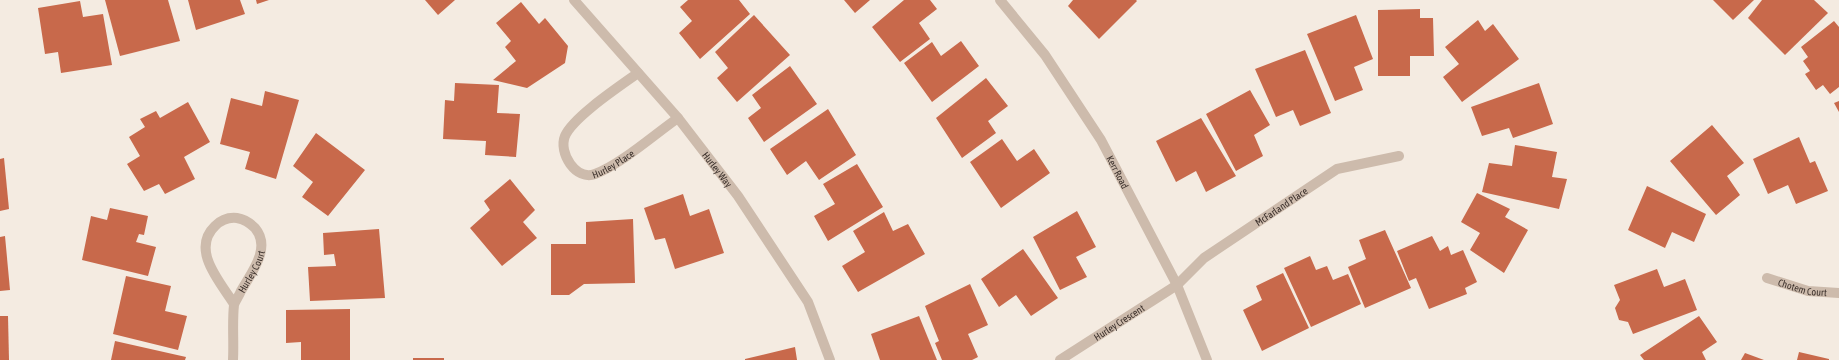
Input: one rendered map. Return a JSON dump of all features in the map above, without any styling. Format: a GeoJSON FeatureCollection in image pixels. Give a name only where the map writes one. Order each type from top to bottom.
{"type":"FeatureCollection","features":[{"type":"Feature","properties":{"kind":"street","name":"Hurley Way"},"geometry":{"type":"LineString","coordinates":[[574,0],[678,118],[738,196],[808,302],[830,360]]}},
{"type":"Feature","properties":{"kind":"street","name":"Kerr Road"},"geometry":{"type":"LineString","coordinates":[[1000,0],[1044,55],[1101,140],[1177,285],[1207,360]]}},
{"type":"Feature","properties":{"kind":"street","name":"Hurley Place"},"geometry":{"type":"LineString","coordinates":[[638,73],[582,116],[571,127],[564,137],[564,151],[568,162],[579,173],[593,175],[610,167],[678,118]]}},
{"type":"Feature","properties":{"kind":"street","name":"McFarland Place"},"geometry":{"type":"LineString","coordinates":[[1177,285],[1204,258],[1337,169],[1399,156]]}},
{"type":"Feature","properties":{"kind":"street","name":"Hurley Court"},"geometry":{"type":"LineString","coordinates":[[233,360],[234,304],[259,258],[262,247],[259,232],[252,225],[242,219],[230,218],[221,221],[211,230],[206,241],[205,253],[211,268],[234,304]]}},
{"type":"Feature","properties":{"kind":"street","name":"Chotem Court"},"geometry":{"type":"LineString","coordinates":[[1767,278],[1808,291],[1839,293]]}},
{"type":"Feature","properties":{"kind":"street","name":"Hurley Crescent"},"geometry":{"type":"LineString","coordinates":[[1060,360],[1177,285]]}},
{"type":"Feature","properties":{"kind":"building"},"geometry":{"type":"Polygon","coordinates":[[[105,0],[168,0],[180,41],[120,56],[105,0]]]}},
{"type":"Feature","properties":{"kind":"building"},"geometry":{"type":"Polygon","coordinates":[[[188,0],[240,0],[245,14],[196,30],[188,0]]]}},
{"type":"Feature","properties":{"kind":"building"},"geometry":{"type":"Polygon","coordinates":[[[256,0],[269,0],[257,4],[256,0]]]}},
{"type":"Feature","properties":{"kind":"building"},"geometry":{"type":"Polygon","coordinates":[[[425,0],[455,0],[438,15],[425,0]]]}},
{"type":"Feature","properties":{"kind":"building"},"geometry":{"type":"Polygon","coordinates":[[[688,0],[739,0],[750,14],[700,59],[679,33],[692,21],[680,7],[688,0]]]}},
{"type":"Feature","properties":{"kind":"building"},"geometry":{"type":"Polygon","coordinates":[[[844,0],[870,0],[855,13],[844,0]]]}},
{"type":"Feature","properties":{"kind":"building"},"geometry":{"type":"Polygon","coordinates":[[[904,0],[930,0],[937,9],[919,23],[930,39],[900,62],[872,27],[904,0]]]}},
{"type":"Feature","properties":{"kind":"building"},"geometry":{"type":"Polygon","coordinates":[[[1073,0],[1137,1],[1099,39],[1068,6],[1073,0]]]}},
{"type":"Feature","properties":{"kind":"building"},"geometry":{"type":"Polygon","coordinates":[[[1713,0],[1754,0],[1733,20],[1713,0]]]}},
{"type":"Feature","properties":{"kind":"building"},"geometry":{"type":"Polygon","coordinates":[[[1762,0],[1814,0],[1828,13],[1785,55],[1748,18],[1762,0]]]}},
{"type":"Feature","properties":{"kind":"building"},"geometry":{"type":"Polygon","coordinates":[[[80,1],[83,17],[103,14],[112,65],[61,73],[58,52],[45,54],[38,8],[80,1]]]}},
{"type":"Feature","properties":{"kind":"building"},"geometry":{"type":"Polygon","coordinates":[[[521,2],[539,24],[545,18],[568,46],[565,63],[527,88],[493,80],[516,61],[505,47],[511,41],[496,23],[521,2]]]}},
{"type":"Feature","properties":{"kind":"building"},"geometry":{"type":"Polygon","coordinates":[[[1420,9],[1420,18],[1433,18],[1434,56],[1410,56],[1410,76],[1378,76],[1378,10],[1420,9]]]}},
{"type":"Feature","properties":{"kind":"building"},"geometry":{"type":"Polygon","coordinates":[[[754,15],[790,55],[737,102],[717,78],[728,68],[715,52],[754,15]]]}},
{"type":"Feature","properties":{"kind":"building"},"geometry":{"type":"Polygon","coordinates":[[[1356,15],[1373,59],[1354,67],[1363,90],[1335,101],[1307,34],[1356,15]]]}},
{"type":"Feature","properties":{"kind":"building"},"geometry":{"type":"Polygon","coordinates":[[[1478,20],[1485,31],[1493,24],[1519,59],[1462,102],[1443,77],[1459,64],[1445,47],[1478,20]]]}},
{"type":"Feature","properties":{"kind":"building"},"geometry":{"type":"Polygon","coordinates":[[[1834,21],[1839,27],[1839,87],[1830,94],[1823,85],[1816,90],[1805,74],[1810,71],[1803,61],[1808,57],[1801,47],[1834,21]]]}},
{"type":"Feature","properties":{"kind":"building"},"geometry":{"type":"Polygon","coordinates":[[[961,41],[979,66],[932,102],[904,63],[932,42],[941,56],[961,41]]]}},
{"type":"Feature","properties":{"kind":"building"},"geometry":{"type":"Polygon","coordinates":[[[1305,50],[1331,113],[1300,126],[1293,110],[1276,117],[1255,69],[1305,50]]]}},
{"type":"Feature","properties":{"kind":"building"},"geometry":{"type":"Polygon","coordinates":[[[790,66],[817,104],[764,142],[748,118],[761,108],[752,95],[790,66]]]}},
{"type":"Feature","properties":{"kind":"building"},"geometry":{"type":"Polygon","coordinates":[[[986,78],[1008,106],[988,121],[996,133],[962,158],[936,118],[986,78]]]}},
{"type":"Feature","properties":{"kind":"building"},"geometry":{"type":"Polygon","coordinates":[[[455,83],[499,85],[497,113],[520,114],[516,157],[485,155],[486,141],[443,139],[445,100],[454,101],[455,83]]]}},
{"type":"Feature","properties":{"kind":"building"},"geometry":{"type":"Polygon","coordinates":[[[1539,83],[1553,124],[1513,138],[1509,128],[1482,136],[1471,107],[1539,83]]]}},
{"type":"Feature","properties":{"kind":"building"},"geometry":{"type":"Polygon","coordinates":[[[1250,90],[1270,125],[1254,135],[1263,156],[1236,171],[1206,114],[1250,90]]]}},
{"type":"Feature","properties":{"kind":"building"},"geometry":{"type":"Polygon","coordinates":[[[265,91],[299,100],[276,179],[245,169],[250,152],[220,144],[231,98],[262,106],[265,91]]]}},
{"type":"Feature","properties":{"kind":"building"},"geometry":{"type":"Polygon","coordinates":[[[1839,101],[1839,112],[1834,103],[1839,101]]]}},
{"type":"Feature","properties":{"kind":"building"},"geometry":{"type":"Polygon","coordinates":[[[188,102],[210,142],[184,157],[195,179],[165,194],[159,184],[144,191],[127,164],[140,156],[129,137],[145,127],[140,119],[156,111],[160,118],[188,102]]]}},
{"type":"Feature","properties":{"kind":"building"},"geometry":{"type":"Polygon","coordinates":[[[828,109],[856,155],[819,180],[806,161],[787,175],[770,149],[828,109]]]}},
{"type":"Feature","properties":{"kind":"building"},"geometry":{"type":"Polygon","coordinates":[[[1201,118],[1236,176],[1206,192],[1196,171],[1176,182],[1156,141],[1201,118]]]}},
{"type":"Feature","properties":{"kind":"building"},"geometry":{"type":"Polygon","coordinates":[[[1712,125],[1744,163],[1727,176],[1740,195],[1716,215],[1670,161],[1712,125]]]}},
{"type":"Feature","properties":{"kind":"building"},"geometry":{"type":"Polygon","coordinates":[[[316,133],[365,170],[328,216],[302,197],[313,182],[293,166],[316,133]]]}},
{"type":"Feature","properties":{"kind":"building"},"geometry":{"type":"Polygon","coordinates":[[[1799,137],[1810,163],[1815,161],[1828,191],[1796,204],[1788,185],[1768,194],[1753,159],[1799,137]]]}},
{"type":"Feature","properties":{"kind":"building"},"geometry":{"type":"Polygon","coordinates":[[[1002,139],[1017,161],[1034,149],[1050,173],[1001,208],[970,162],[1002,139]]]}},
{"type":"Feature","properties":{"kind":"building"},"geometry":{"type":"Polygon","coordinates":[[[1515,145],[1557,152],[1552,177],[1567,179],[1559,209],[1482,192],[1489,163],[1512,166],[1515,145]]]}},
{"type":"Feature","properties":{"kind":"building"},"geometry":{"type":"Polygon","coordinates":[[[4,158],[9,209],[0,211],[0,159],[4,158]]]}},
{"type":"Feature","properties":{"kind":"building"},"geometry":{"type":"Polygon","coordinates":[[[857,164],[883,207],[828,241],[814,216],[835,204],[823,184],[857,164]]]}},
{"type":"Feature","properties":{"kind":"building"},"geometry":{"type":"Polygon","coordinates":[[[510,179],[535,210],[523,222],[537,238],[502,266],[470,228],[490,210],[484,201],[510,179]]]}},
{"type":"Feature","properties":{"kind":"building"},"geometry":{"type":"Polygon","coordinates":[[[1647,186],[1706,214],[1694,242],[1672,232],[1665,248],[1628,230],[1647,186]]]}},
{"type":"Feature","properties":{"kind":"building"},"geometry":{"type":"Polygon","coordinates":[[[1477,193],[1510,209],[1505,217],[1528,230],[1504,273],[1470,250],[1480,233],[1461,222],[1477,193]]]}},
{"type":"Feature","properties":{"kind":"building"},"geometry":{"type":"Polygon","coordinates":[[[683,194],[690,216],[709,209],[724,253],[675,269],[665,238],[655,240],[644,208],[683,194]]]}},
{"type":"Feature","properties":{"kind":"building"},"geometry":{"type":"Polygon","coordinates":[[[110,208],[148,216],[144,235],[139,234],[136,242],[156,247],[148,276],[82,260],[91,216],[107,220],[110,208]]]}},
{"type":"Feature","properties":{"kind":"building"},"geometry":{"type":"Polygon","coordinates":[[[1077,211],[1096,247],[1076,257],[1087,277],[1060,290],[1033,237],[1077,211]]]}},
{"type":"Feature","properties":{"kind":"building"},"geometry":{"type":"Polygon","coordinates":[[[884,212],[893,231],[908,224],[925,254],[858,292],[842,266],[865,252],[853,231],[884,212]]]}},
{"type":"Feature","properties":{"kind":"building"},"geometry":{"type":"Polygon","coordinates":[[[633,219],[635,283],[584,284],[569,295],[551,295],[551,244],[586,244],[586,222],[633,219]]]}},
{"type":"Feature","properties":{"kind":"building"},"geometry":{"type":"Polygon","coordinates":[[[379,229],[385,298],[310,301],[308,267],[336,266],[334,254],[324,255],[323,233],[379,229]]]}},
{"type":"Feature","properties":{"kind":"building"},"geometry":{"type":"Polygon","coordinates":[[[1385,230],[1411,288],[1365,308],[1348,267],[1366,259],[1359,240],[1385,230]]]}},
{"type":"Feature","properties":{"kind":"building"},"geometry":{"type":"Polygon","coordinates":[[[5,236],[10,290],[0,291],[0,237],[5,236]]]}},
{"type":"Feature","properties":{"kind":"building"},"geometry":{"type":"Polygon","coordinates":[[[1432,236],[1440,251],[1448,246],[1451,255],[1463,250],[1477,282],[1465,288],[1467,294],[1429,309],[1416,278],[1409,281],[1397,251],[1432,236]]]}},
{"type":"Feature","properties":{"kind":"building"},"geometry":{"type":"Polygon","coordinates":[[[1023,249],[1058,298],[1031,316],[1016,295],[999,307],[981,279],[1023,249]]]}},
{"type":"Feature","properties":{"kind":"building"},"geometry":{"type":"Polygon","coordinates":[[[1310,256],[1316,270],[1327,266],[1333,280],[1348,274],[1361,304],[1311,327],[1284,268],[1310,256]]]}},
{"type":"Feature","properties":{"kind":"building"},"geometry":{"type":"Polygon","coordinates":[[[1657,269],[1664,287],[1685,279],[1697,310],[1633,334],[1628,322],[1619,320],[1615,308],[1620,300],[1614,285],[1657,269]]]}},
{"type":"Feature","properties":{"kind":"building"},"geometry":{"type":"Polygon","coordinates":[[[1283,273],[1309,328],[1262,351],[1243,310],[1262,300],[1256,286],[1283,273]]]}},
{"type":"Feature","properties":{"kind":"building"},"geometry":{"type":"Polygon","coordinates":[[[126,276],[171,286],[165,311],[187,316],[178,350],[113,334],[126,276]]]}},
{"type":"Feature","properties":{"kind":"building"},"geometry":{"type":"Polygon","coordinates":[[[970,284],[988,325],[968,334],[978,357],[972,360],[942,360],[935,343],[939,341],[925,306],[970,284]]]}},
{"type":"Feature","properties":{"kind":"building"},"geometry":{"type":"Polygon","coordinates":[[[350,309],[350,360],[301,360],[301,342],[286,343],[286,310],[350,309]]]}},
{"type":"Feature","properties":{"kind":"building"},"geometry":{"type":"Polygon","coordinates":[[[0,316],[8,316],[9,360],[0,360],[0,316]]]}},
{"type":"Feature","properties":{"kind":"building"},"geometry":{"type":"Polygon","coordinates":[[[919,316],[937,360],[880,360],[871,334],[919,316]]]}},
{"type":"Feature","properties":{"kind":"building"},"geometry":{"type":"Polygon","coordinates":[[[1699,316],[1717,342],[1702,352],[1706,360],[1644,360],[1640,355],[1699,316]]]}},
{"type":"Feature","properties":{"kind":"building"},"geometry":{"type":"Polygon","coordinates":[[[115,341],[186,357],[185,360],[111,360],[115,341]]]}},
{"type":"Feature","properties":{"kind":"building"},"geometry":{"type":"Polygon","coordinates":[[[795,347],[797,360],[745,360],[745,359],[795,347]]]}},
{"type":"Feature","properties":{"kind":"building"},"geometry":{"type":"Polygon","coordinates":[[[1799,352],[1829,359],[1829,360],[1797,360],[1799,352]]]}},
{"type":"Feature","properties":{"kind":"building"},"geometry":{"type":"Polygon","coordinates":[[[1745,353],[1764,360],[1741,360],[1745,353]]]}},
{"type":"Feature","properties":{"kind":"building"},"geometry":{"type":"Polygon","coordinates":[[[413,358],[444,358],[444,360],[413,360],[413,358]]]}}]}
